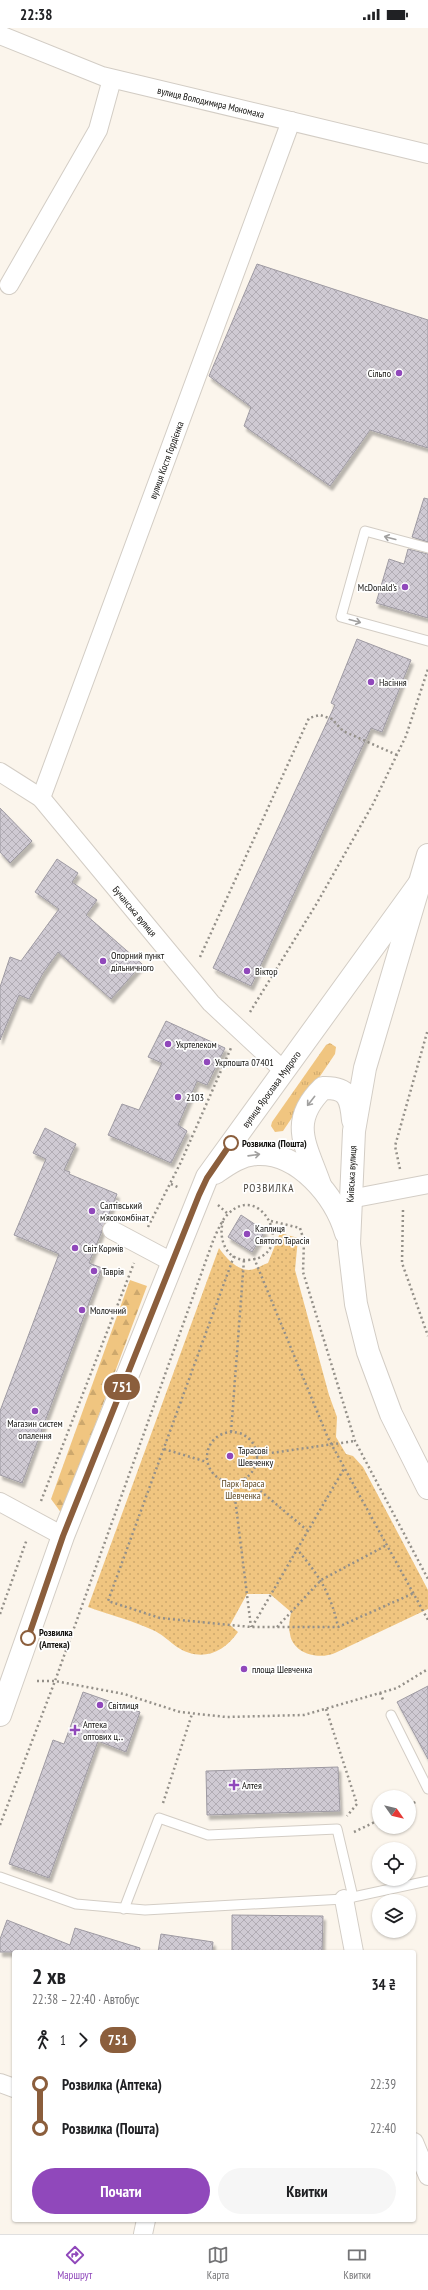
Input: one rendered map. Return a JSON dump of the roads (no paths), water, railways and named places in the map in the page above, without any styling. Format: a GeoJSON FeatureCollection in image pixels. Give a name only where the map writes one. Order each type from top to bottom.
{"type":"FeatureCollection","features":[{"type":"Feature","properties":{"kind":"main road","name":"Київська вулиця"},"geometry":{"type":"LineString","coordinates":[[428,855],[365,1068],[354,1131],[349,1244],[356,1304],[368,1352],[391,1414],[428,1488]]}},
{"type":"Feature","properties":{"kind":"main road","name":"вулиця Ярослава Мудрого"},"geometry":{"type":"LineString","coordinates":[[0,1715],[63,1536],[207,1178],[419,884]]}},
{"type":"Feature","properties":{"kind":"main road"},"geometry":{"type":"LineString","coordinates":[[349,1244],[341,1218],[322,1188],[303,1132],[306,1109],[323,1088],[335,1087],[346,1093],[351,1102],[354,1131]]}},
{"type":"Feature","properties":{"kind":"main road"},"geometry":{"type":"LineString","coordinates":[[207,1178],[237,1158],[266,1154],[295,1166],[322,1188]]}},
{"type":"Feature","properties":{"kind":"street","name":"вулиця Володимира Мономаха"},"geometry":{"type":"LineString","coordinates":[[0,35],[112,79],[428,154]]}},
{"type":"Feature","properties":{"kind":"street"},"geometry":{"type":"LineString","coordinates":[[9,284],[98,130],[112,79]]}},
{"type":"Feature","properties":{"kind":"street","name":"вулиця Костя Гордієнка"},"geometry":{"type":"LineString","coordinates":[[41,798],[291,121]]}},
{"type":"Feature","properties":{"kind":"street","name":"Бучанська вулиця"},"geometry":{"type":"LineString","coordinates":[[0,772],[41,798],[211,1003],[284,1071]]}},
{"type":"Feature","properties":{"kind":"street"},"geometry":{"type":"LineString","coordinates":[[350,1200],[428,1184]]}},
{"type":"Feature","properties":{"kind":"street"},"geometry":{"type":"LineString","coordinates":[[112,1230],[172,1262]]}},
{"type":"Feature","properties":{"kind":"street"},"geometry":{"type":"LineString","coordinates":[[0,1502],[63,1536]]}},
{"type":"Feature","properties":{"kind":"street"},"geometry":{"type":"LineString","coordinates":[[349,1898],[354,1950]]}},
{"type":"Feature","properties":{"kind":"street"},"geometry":{"type":"LineString","coordinates":[[0,2084],[12,2087]]}},
{"type":"Feature","properties":{"kind":"street"},"geometry":{"type":"LineString","coordinates":[[416,2147],[428,2176]]}},
{"type":"Feature","properties":{"kind":"street"},"geometry":{"type":"LineString","coordinates":[[143,2234],[146,2222]]}},
{"type":"Feature","properties":{"kind":"lane"},"geometry":{"type":"LineString","coordinates":[[428,548],[365,531],[341,617],[428,641]]}},
{"type":"Feature","properties":{"kind":"lane"},"geometry":{"type":"LineString","coordinates":[[391,1715],[428,1789]]}},
{"type":"Feature","properties":{"kind":"lane"},"geometry":{"type":"LineString","coordinates":[[124,1909],[159,1818],[208,1835],[337,1829],[349,1898]]}},
{"type":"Feature","properties":{"kind":"lane"},"geometry":{"type":"LineString","coordinates":[[0,1877],[76,1904],[145,1910],[349,1898],[428,1881]]}},
{"type":"Feature","properties":{"kind":"place","name":"Сільпо"},"geometry":{"type":"Point","coordinates":[399,373]}},
{"type":"Feature","properties":{"kind":"place","name":"McDonald's"},"geometry":{"type":"Point","coordinates":[405,587]}},
{"type":"Feature","properties":{"kind":"place","name":"Насіння"},"geometry":{"type":"Point","coordinates":[371,682]}},
{"type":"Feature","properties":{"kind":"place","name":"Опорний пункт дільничного"},"geometry":{"type":"Point","coordinates":[103,961]}},
{"type":"Feature","properties":{"kind":"place","name":"Віктор"},"geometry":{"type":"Point","coordinates":[247,971]}},
{"type":"Feature","properties":{"kind":"place","name":"Укртелеком"},"geometry":{"type":"Point","coordinates":[168,1044]}},
{"type":"Feature","properties":{"kind":"place","name":"Укрпошта 07401"},"geometry":{"type":"Point","coordinates":[207,1062]}},
{"type":"Feature","properties":{"kind":"place","name":"2103"},"geometry":{"type":"Point","coordinates":[178,1097]}},
{"type":"Feature","properties":{"kind":"place","name":"Розвилка (Пошта)"},"geometry":{"type":"Point","coordinates":[231,1143]}},
{"type":"Feature","properties":{"kind":"place","name":"Салтівський м’ясокомбінат"},"geometry":{"type":"Point","coordinates":[92,1211]}},
{"type":"Feature","properties":{"kind":"place","name":"Каплиця Святого Тарасія"},"geometry":{"type":"Point","coordinates":[247,1234]}},
{"type":"Feature","properties":{"kind":"place","name":"Світ Кормів"},"geometry":{"type":"Point","coordinates":[75,1248]}},
{"type":"Feature","properties":{"kind":"place","name":"Таврія"},"geometry":{"type":"Point","coordinates":[94,1271]}},
{"type":"Feature","properties":{"kind":"place","name":"Молочний"},"geometry":{"type":"Point","coordinates":[82,1310]}},
{"type":"Feature","properties":{"kind":"place","name":"Магазин систем опалення"},"geometry":{"type":"Point","coordinates":[35,1411]}},
{"type":"Feature","properties":{"kind":"place","name":"Тарасові Шевченку"},"geometry":{"type":"Point","coordinates":[230,1456]}},
{"type":"Feature","properties":{"kind":"place","name":"Розвилка (Аптека)"},"geometry":{"type":"Point","coordinates":[28,1638]}},
{"type":"Feature","properties":{"kind":"place","name":"площа Шевченка"},"geometry":{"type":"Point","coordinates":[244,1669]}},
{"type":"Feature","properties":{"kind":"place","name":"Світлиця"},"geometry":{"type":"Point","coordinates":[100,1705]}},
{"type":"Feature","properties":{"kind":"place","name":"Аптека оптових ц‥"},"geometry":{"type":"Point","coordinates":[75,1730]}},
{"type":"Feature","properties":{"kind":"place","name":"Алтея"},"geometry":{"type":"Point","coordinates":[234,1785]}},
{"type":"Feature","properties":{"kind":"district","name":"РОЗВИЛКА"},"geometry":{"type":"Point","coordinates":[269,1188]}},
{"type":"Feature","properties":{"kind":"park label","name":"Парк Тараса Шевченка"},"geometry":{"type":"Point","coordinates":[243,1488]}}]}
